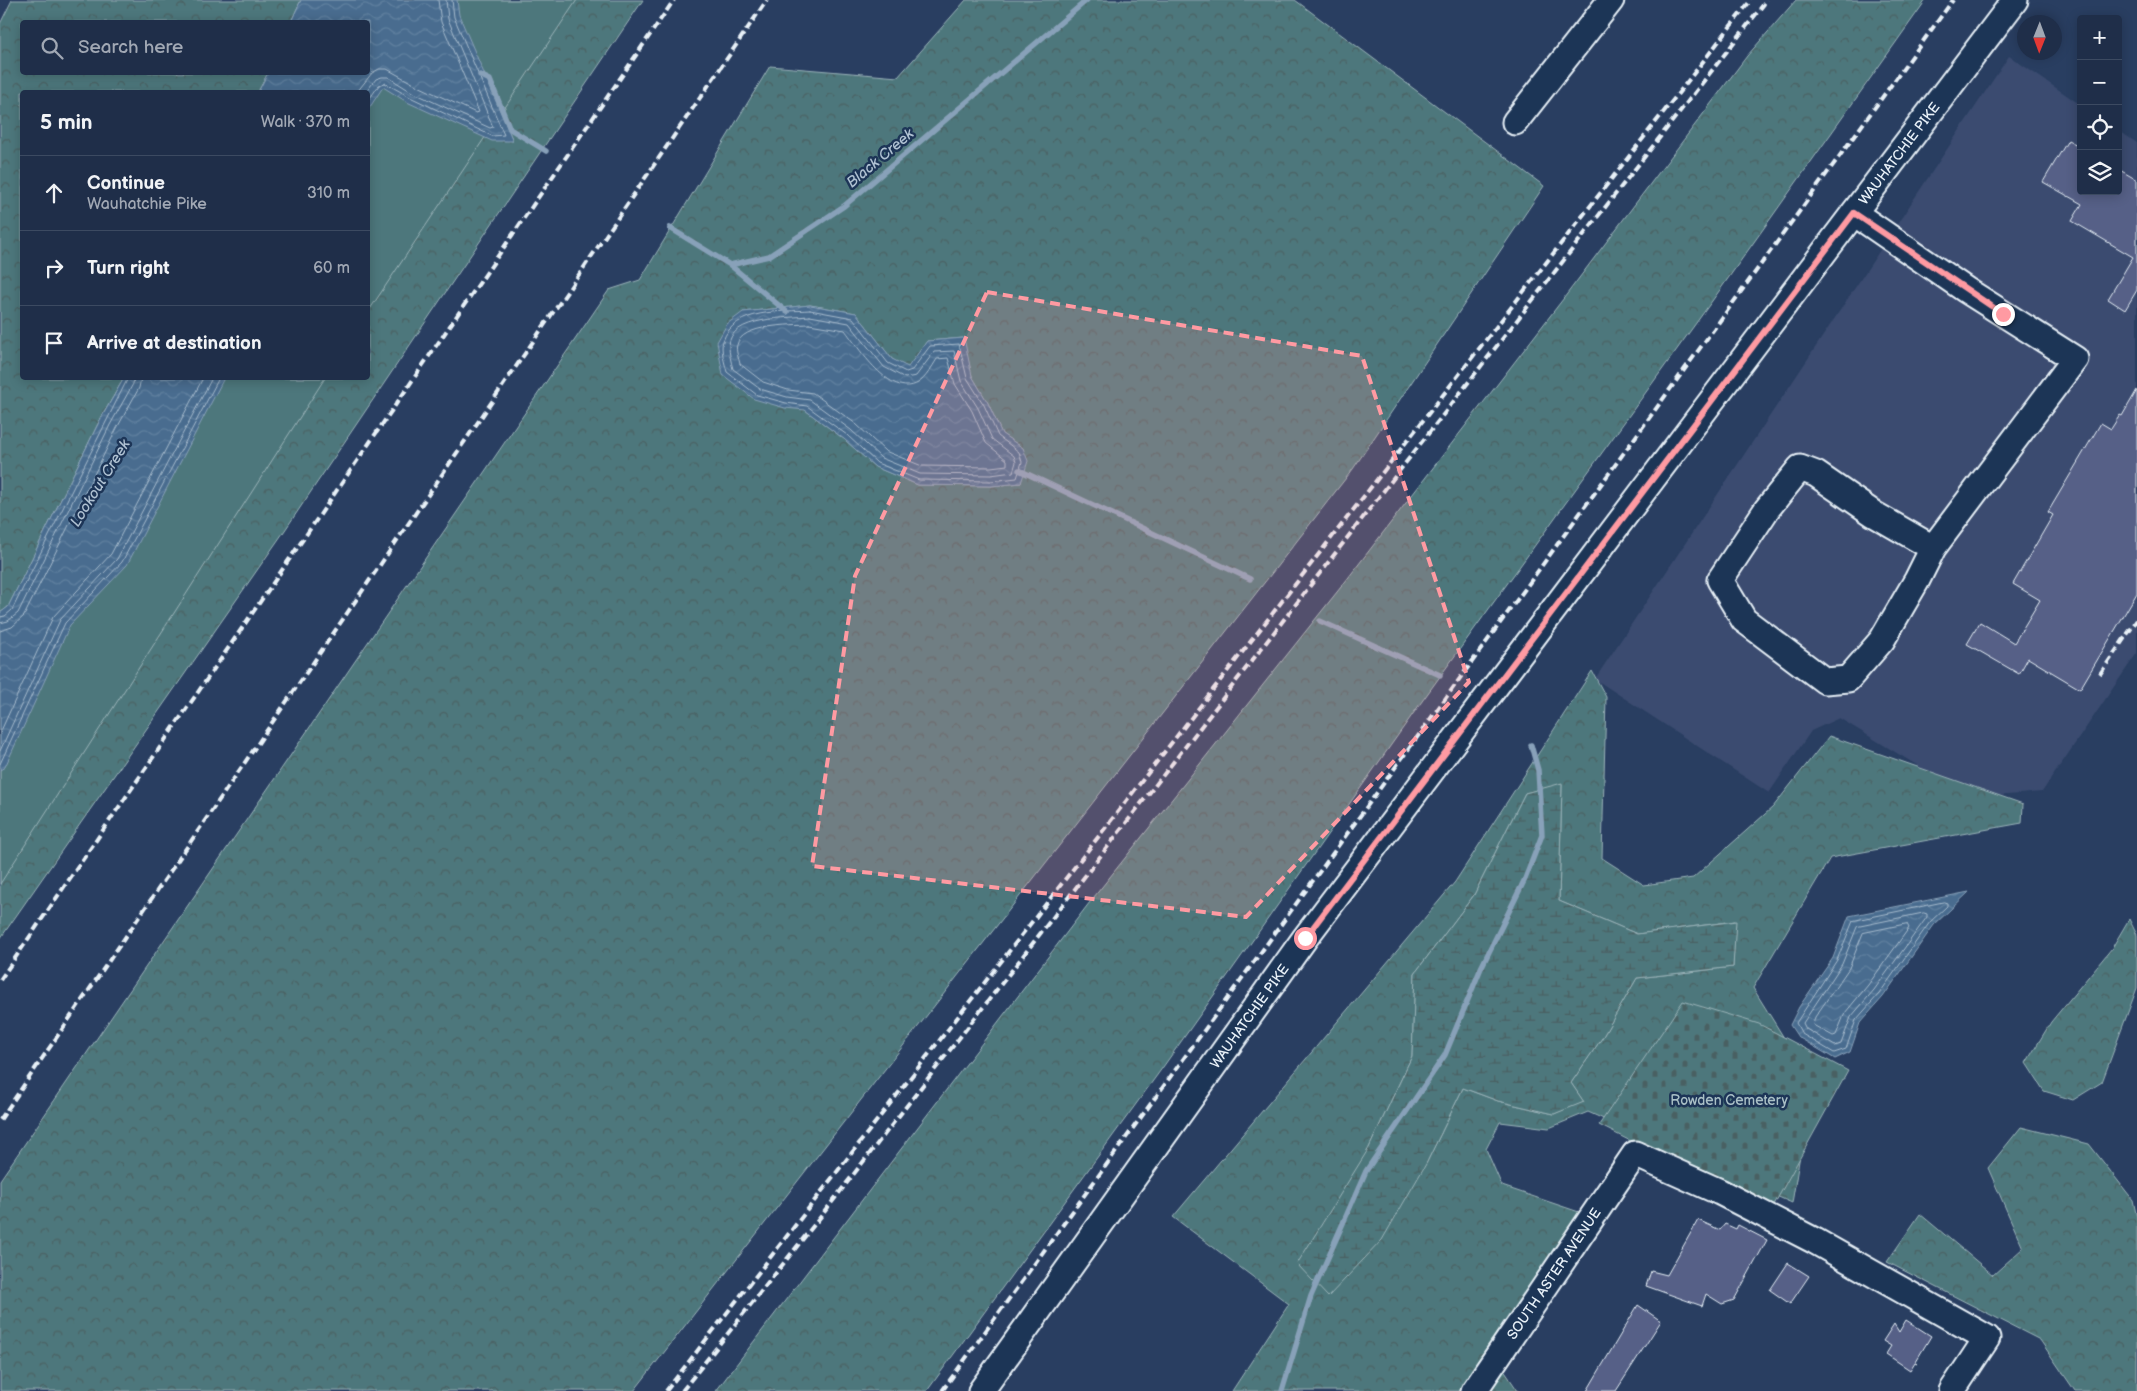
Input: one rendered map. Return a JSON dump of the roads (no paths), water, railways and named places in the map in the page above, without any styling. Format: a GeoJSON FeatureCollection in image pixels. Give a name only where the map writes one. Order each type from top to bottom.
{"type":"FeatureCollection","features":[{"type":"Feature","properties":{"kind":"street"},"geometry":{"type":"LineString","coordinates":[[1515,122],[1611,0]]}},
{"type":"Feature","properties":{"kind":"street","name":"WAUHATCHIE PIKE"},"geometry":{"type":"LineString","coordinates":[[981,1391],[1305,938],[2015,0]]}},
{"type":"Feature","properties":{"kind":"street"},"geometry":{"type":"LineString","coordinates":[[1854,213],[1966,290],[2075,358],[1933,548],[1917,580],[1882,640],[1848,678],[1825,681],[1744,620],[1720,580],[1767,509],[1800,468],[1816,474],[1874,514],[1933,548]]}},
{"type":"Feature","properties":{"kind":"street","name":"SOUTH ASTER AVENUE"},"geometry":{"type":"LineString","coordinates":[[1474,1391],[1635,1154],[1720,1192],[1815,1241],[1987,1338],[1952,1391]]}},
{"type":"Feature","properties":{"kind":"water"},"geometry":{"type":"Polygon","coordinates":[[[301,0],[457,0],[459,15],[513,141],[492,141],[407,102],[383,87],[370,107],[370,90],[259,90],[267,75],[370,75],[370,20],[292,20],[301,0]]]}},
{"type":"Feature","properties":{"kind":"water"},"geometry":{"type":"Polygon","coordinates":[[[810,305],[856,313],[892,359],[908,367],[927,341],[964,338],[972,376],[988,403],[1002,434],[1023,448],[1028,461],[1021,483],[991,486],[918,485],[875,467],[844,439],[805,410],[785,408],[754,399],[723,375],[717,342],[727,324],[743,312],[810,305]]]}},
{"type":"Feature","properties":{"kind":"water","name":"Lookout Creek"},"geometry":{"type":"Polygon","coordinates":[[[123,380],[223,380],[127,565],[70,625],[5,767],[0,770],[0,613],[8,607],[100,420],[123,380]]]}},
{"type":"Feature","properties":{"kind":"water"},"geometry":{"type":"Polygon","coordinates":[[[1969,892],[1934,925],[1883,997],[1860,1023],[1850,1052],[1835,1059],[1798,1037],[1790,1025],[1799,1007],[1833,958],[1849,916],[1969,892]]]}},
{"type":"Feature","properties":{"kind":"waterway","name":"Black Creek"},"geometry":{"type":"LineString","coordinates":[[730,265],[769,256],[844,206],[1087,0]]}},
{"type":"Feature","properties":{"kind":"waterway","name":"Black Creek"},"geometry":{"type":"LineString","coordinates":[[480,75],[490,80],[510,129],[546,151]]}},
{"type":"Feature","properties":{"kind":"waterway","name":"Black Creek"},"geometry":{"type":"LineString","coordinates":[[670,228],[730,265],[787,312]]}},
{"type":"Feature","properties":{"kind":"waterway"},"geometry":{"type":"LineString","coordinates":[[1019,470],[1250,579]]}},
{"type":"Feature","properties":{"kind":"waterway"},"geometry":{"type":"LineString","coordinates":[[1320,621],[1440,675]]}},
{"type":"Feature","properties":{"kind":"waterway"},"geometry":{"type":"LineString","coordinates":[[1282,1391],[1311,1296],[1366,1171],[1445,1055],[1481,968],[1525,879],[1542,835],[1538,770],[1531,745]]}},
{"type":"Feature","properties":{"kind":"railway"},"geometry":{"type":"LineString","coordinates":[[0,980],[674,0]]}},
{"type":"Feature","properties":{"kind":"railway"},"geometry":{"type":"LineString","coordinates":[[0,1120],[767,0]]}},
{"type":"Feature","properties":{"kind":"railway"},"geometry":{"type":"LineString","coordinates":[[666,1391],[1751,0]]}},
{"type":"Feature","properties":{"kind":"railway"},"geometry":{"type":"LineString","coordinates":[[682,1391],[822,1215],[1767,0]]}},
{"type":"Feature","properties":{"kind":"railway"},"geometry":{"type":"LineString","coordinates":[[942,1391],[1953,0]]}},
{"type":"Feature","properties":{"kind":"railway"},"geometry":{"type":"LineString","coordinates":[[2100,674],[2137,620]]}},
{"type":"Feature","properties":{"kind":"park label","name":"Rowden Cemetery"},"geometry":{"type":"Point","coordinates":[1729,1100]}}]}
